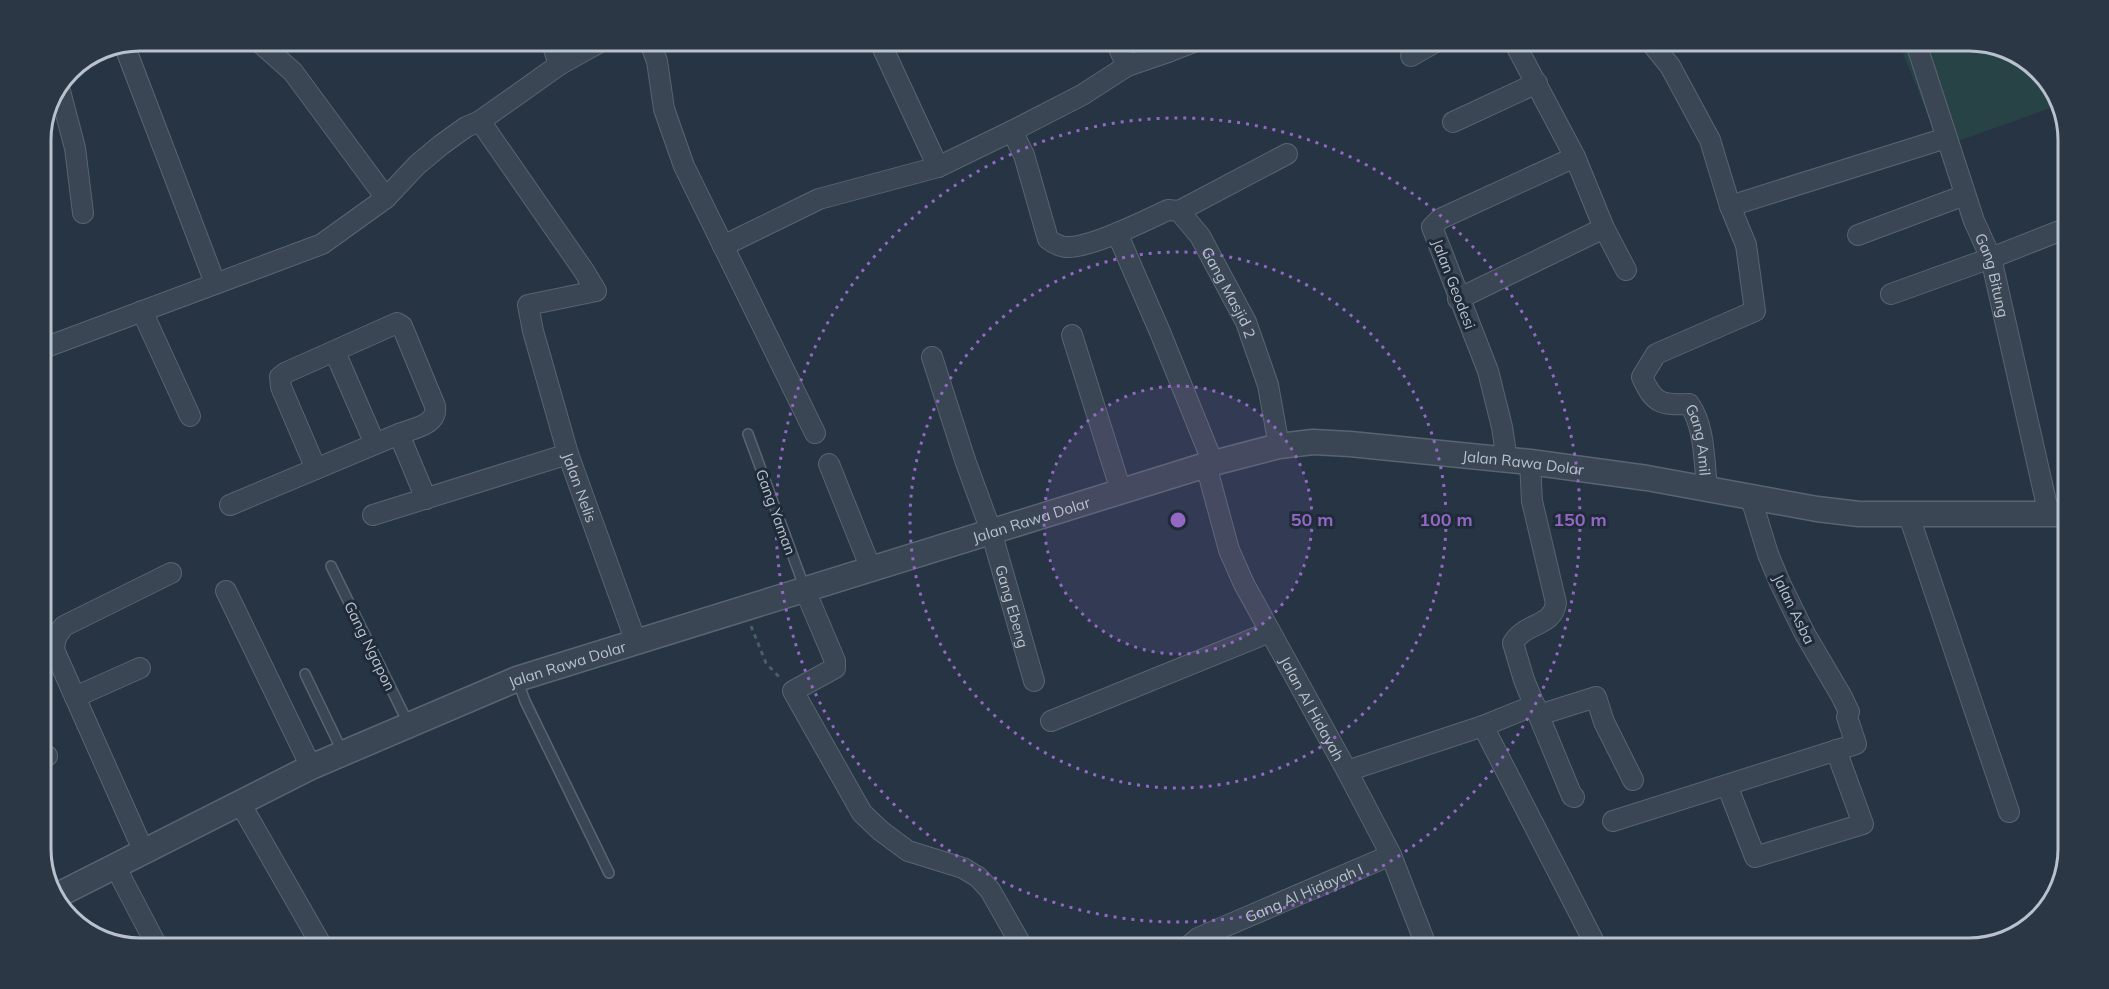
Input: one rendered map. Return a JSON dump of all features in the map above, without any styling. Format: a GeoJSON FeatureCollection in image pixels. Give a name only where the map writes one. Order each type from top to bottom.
{"type":"FeatureCollection","features":[{"type":"Feature","properties":{"kind":"street"},"geometry":{"type":"LineString","coordinates":[[269,51],[293,72],[386,198]]}},
{"type":"Feature","properties":{"kind":"street"},"geometry":{"type":"LineString","coordinates":[[555,51],[559,65]]}},
{"type":"Feature","properties":{"kind":"street"},"geometry":{"type":"LineString","coordinates":[[51,345],[322,244],[386,198],[417,165],[466,127],[480,121],[559,65],[584,51]]}},
{"type":"Feature","properties":{"kind":"street"},"geometry":{"type":"LineString","coordinates":[[653,51],[657,61],[664,109],[680,157],[815,433]]}},
{"type":"Feature","properties":{"kind":"street"},"geometry":{"type":"LineString","coordinates":[[884,51],[938,167]]}},
{"type":"Feature","properties":{"kind":"street"},"geometry":{"type":"LineString","coordinates":[[1120,51],[1126,66]]}},
{"type":"Feature","properties":{"kind":"street"},"geometry":{"type":"LineString","coordinates":[[723,246],[819,199],[938,167],[1082,95],[1126,66],[1156,51]]}},
{"type":"Feature","properties":{"kind":"street"},"geometry":{"type":"LineString","coordinates":[[1411,56],[1420,51]]}},
{"type":"Feature","properties":{"kind":"street"},"geometry":{"type":"LineString","coordinates":[[1519,51],[1575,157],[1604,228],[1626,270]]}},
{"type":"Feature","properties":{"kind":"street"},"geometry":{"type":"LineString","coordinates":[[1658,51],[1670,66],[1710,140],[1730,206],[1946,138]]}},
{"type":"Feature","properties":{"kind":"street","name":"Gang Bitung"},"geometry":{"type":"LineString","coordinates":[[1918,51],[1974,221],[1991,258],[2057,514]]}},
{"type":"Feature","properties":{"kind":"street"},"geometry":{"type":"LineString","coordinates":[[127,52],[215,283]]}},
{"type":"Feature","properties":{"kind":"street"},"geometry":{"type":"LineString","coordinates":[[1453,123],[1537,83]]}},
{"type":"Feature","properties":{"kind":"street"},"geometry":{"type":"LineString","coordinates":[[62,98],[75,148],[83,213]]}},
{"type":"Feature","properties":{"kind":"street","name":"Jalan Nelis"},"geometry":{"type":"LineString","coordinates":[[480,121],[596,291],[528,305],[533,331],[568,454],[636,642]]}},
{"type":"Feature","properties":{"kind":"street"},"geometry":{"type":"LineString","coordinates":[[1012,131],[1024,155],[1048,239],[1052,243],[1066,247],[1095,241],[1168,210],[1179,212],[1287,154]]}},
{"type":"Feature","properties":{"kind":"street","name":"Jalan Geodesi"},"geometry":{"type":"LineString","coordinates":[[1537,710],[1524,680],[1513,643],[1518,634],[1549,618],[1555,611],[1557,603],[1532,501],[1519,461],[1502,427],[1488,371],[1458,298],[1433,231],[1433,225],[1575,157]]}},
{"type":"Feature","properties":{"kind":"street"},"geometry":{"type":"LineString","coordinates":[[1858,235],[1965,195]]}},
{"type":"Feature","properties":{"kind":"street","name":"Gang Amil"},"geometry":{"type":"LineString","coordinates":[[1707,488],[1695,412],[1689,404],[1666,405],[1658,402],[1648,390],[1642,376],[1656,354],[1755,311],[1746,245],[1730,206]]}},
{"type":"Feature","properties":{"kind":"street","name":"Gang Masjid 2"},"geometry":{"type":"LineString","coordinates":[[1179,212],[1200,236],[1246,322],[1268,385],[1279,446]]}},
{"type":"Feature","properties":{"kind":"street"},"geometry":{"type":"LineString","coordinates":[[1458,298],[1604,228]]}},
{"type":"Feature","properties":{"kind":"street"},"geometry":{"type":"LineString","coordinates":[[1891,294],[2058,232]]}},
{"type":"Feature","properties":{"kind":"street","name":"Jalan Al Hidayah"},"geometry":{"type":"LineString","coordinates":[[1117,233],[1209,464],[1229,550],[1244,585],[1391,855],[1423,938]]}},
{"type":"Feature","properties":{"kind":"street"},"geometry":{"type":"LineString","coordinates":[[142,310],[190,417]]}},
{"type":"Feature","properties":{"kind":"street"},"geometry":{"type":"LineString","coordinates":[[230,505],[430,422],[435,418],[435,406],[402,326],[397,323],[280,377],[281,387],[316,469]]}},
{"type":"Feature","properties":{"kind":"street"},"geometry":{"type":"LineString","coordinates":[[1072,335],[1121,491]]}},
{"type":"Feature","properties":{"kind":"street"},"geometry":{"type":"LineString","coordinates":[[335,352],[375,444]]}},
{"type":"Feature","properties":{"kind":"street","name":"Gang Ebeng"},"geometry":{"type":"LineString","coordinates":[[932,357],[965,460],[991,531],[1034,681]]}},
{"type":"Feature","properties":{"kind":"street"},"geometry":{"type":"LineString","coordinates":[[399,434],[426,499]]}},
{"type":"Feature","properties":{"kind":"street","name":"Jalan Rawa Dolar"},"geometry":{"type":"LineString","coordinates":[[62,893],[311,767],[517,679],[1209,464],[1279,446],[1313,442],[1350,444],[1519,461],[1707,488],[1817,509],[1859,514],[2057,514]]}},
{"type":"Feature","properties":{"kind":"street"},"geometry":{"type":"LineString","coordinates":[[374,515],[568,454]]}},
{"type":"Feature","properties":{"kind":"street"},"geometry":{"type":"LineString","coordinates":[[829,464],[871,569]]}},
{"type":"Feature","properties":{"kind":"street","name":"Jalan Asba"},"geometry":{"type":"LineString","coordinates":[[1750,495],[1768,554],[1780,583],[1805,634],[1849,712],[1847,717],[1856,744],[1836,750]]}},
{"type":"Feature","properties":{"kind":"street"},"geometry":{"type":"LineString","coordinates":[[1908,513],[2009,812]]}},
{"type":"Feature","properties":{"kind":"street"},"geometry":{"type":"LineString","coordinates":[[144,852],[53,643],[64,626],[171,573]]}},
{"type":"Feature","properties":{"kind":"street"},"geometry":{"type":"LineString","coordinates":[[805,590],[835,661],[835,668],[793,692],[862,813],[880,831],[908,851],[963,868],[978,877],[990,890],[1017,938]]}},
{"type":"Feature","properties":{"kind":"street"},"geometry":{"type":"LineString","coordinates":[[226,591],[311,767]]}},
{"type":"Feature","properties":{"kind":"street"},"geometry":{"type":"LineString","coordinates":[[1051,722],[1270,632]]}},
{"type":"Feature","properties":{"kind":"street"},"geometry":{"type":"LineString","coordinates":[[75,697],[140,668]]}},
{"type":"Feature","properties":{"kind":"street"},"geometry":{"type":"LineString","coordinates":[[1347,771],[1537,710],[1596,698],[1604,722],[1633,780]]}},
{"type":"Feature","properties":{"kind":"street"},"geometry":{"type":"LineString","coordinates":[[1537,710],[1574,797]]}},
{"type":"Feature","properties":{"kind":"street"},"geometry":{"type":"LineString","coordinates":[[1483,726],[1592,938]]}},
{"type":"Feature","properties":{"kind":"street"},"geometry":{"type":"LineString","coordinates":[[1613,821],[1727,784],[1836,750],[1863,825],[1755,857],[1727,784]]}},
{"type":"Feature","properties":{"kind":"street"},"geometry":{"type":"LineString","coordinates":[[240,803],[317,938]]}},
{"type":"Feature","properties":{"kind":"street","name":"Gang Al Hidayah I"},"geometry":{"type":"LineString","coordinates":[[1198,938],[1391,855]]}},
{"type":"Feature","properties":{"kind":"street"},"geometry":{"type":"LineString","coordinates":[[115,866],[153,938]]}},
{"type":"Feature","properties":{"kind":"lane","name":"Gang Yaman"},"geometry":{"type":"LineString","coordinates":[[748,434],[805,590]]}},
{"type":"Feature","properties":{"kind":"lane","name":"Gang Ngapon"},"geometry":{"type":"LineString","coordinates":[[331,566],[409,725]]}},
{"type":"Feature","properties":{"kind":"lane"},"geometry":{"type":"LineString","coordinates":[[305,674],[343,753]]}},
{"type":"Feature","properties":{"kind":"lane"},"geometry":{"type":"LineString","coordinates":[[517,679],[609,873]]}},
{"type":"Feature","properties":{"kind":"path"},"geometry":{"type":"LineString","coordinates":[[749,621],[766,663],[793,692]]}},
{"type":"Feature","properties":{"kind":"green space"},"geometry":{"type":"Polygon","coordinates":[[[1902,51],[1969,51],[2003,58],[2014,63],[2032,77],[2049,100],[2052,108],[1941,147],[1902,51]]]}}]}
